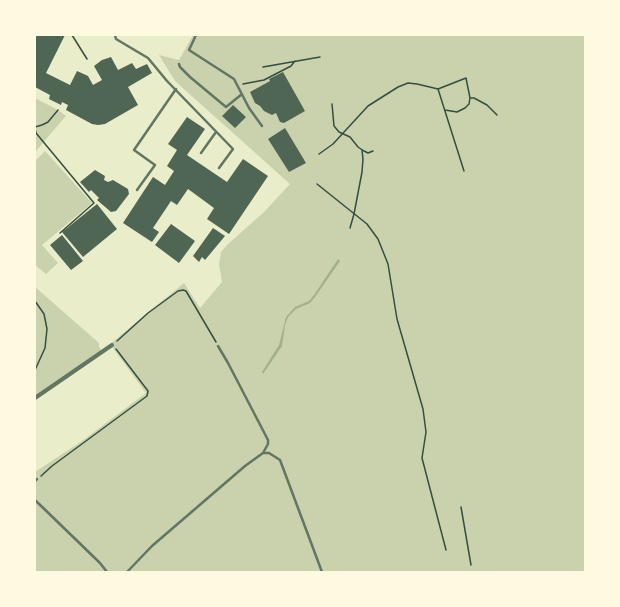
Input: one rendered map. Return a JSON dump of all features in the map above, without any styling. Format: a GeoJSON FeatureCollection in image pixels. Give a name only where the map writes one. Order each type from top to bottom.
{"type":"FeatureCollection","features":[{"type":"Feature","properties":{"kind":"street"},"geometry":{"type":"LineString","coordinates":[[35,398],[112,345]]}},
{"type":"Feature","properties":{"kind":"lane"},"geometry":{"type":"LineString","coordinates":[[116,35],[116,39],[148,58],[233,149],[219,168]]}},
{"type":"Feature","properties":{"kind":"lane"},"geometry":{"type":"LineString","coordinates":[[196,35],[189,50],[234,79],[249,108],[262,126]]}},
{"type":"Feature","properties":{"kind":"lane"},"geometry":{"type":"LineString","coordinates":[[179,64],[190,77],[226,107],[242,94]]}},
{"type":"Feature","properties":{"kind":"lane"},"geometry":{"type":"LineString","coordinates":[[137,190],[155,165],[134,150],[176,89]]}},
{"type":"Feature","properties":{"kind":"lane"},"geometry":{"type":"LineString","coordinates":[[201,153],[216,132]]}},
{"type":"Feature","properties":{"kind":"lane"},"geometry":{"type":"LineString","coordinates":[[127,572],[152,546],[245,466],[263,453],[268,444],[268,440],[218,346]]}},
{"type":"Feature","properties":{"kind":"lane"},"geometry":{"type":"LineString","coordinates":[[263,453],[269,453],[280,460],[322,572]]}},
{"type":"Feature","properties":{"kind":"lane"},"geometry":{"type":"LineString","coordinates":[[35,500],[100,563],[107,572]]}},
{"type":"Feature","properties":{"kind":"path"},"geometry":{"type":"LineString","coordinates":[[72,35],[86,60]]}},
{"type":"Feature","properties":{"kind":"path"},"geometry":{"type":"LineString","coordinates":[[263,67],[320,57]]}},
{"type":"Feature","properties":{"kind":"path"},"geometry":{"type":"LineString","coordinates":[[237,85],[264,80],[291,66],[296,61]]}},
{"type":"Feature","properties":{"kind":"path"},"geometry":{"type":"LineString","coordinates":[[319,154],[333,144],[368,106],[398,87],[408,83],[438,88],[466,78],[470,98],[469,104],[457,112],[445,110]]}},
{"type":"Feature","properties":{"kind":"path"},"geometry":{"type":"LineString","coordinates":[[438,88],[464,171]]}},
{"type":"Feature","properties":{"kind":"path"},"geometry":{"type":"LineString","coordinates":[[470,98],[474,98],[487,104],[497,115]]}},
{"type":"Feature","properties":{"kind":"path"},"geometry":{"type":"LineString","coordinates":[[332,104],[334,126],[342,134],[350,137],[362,150],[368,153],[373,152]]}},
{"type":"Feature","properties":{"kind":"path"},"geometry":{"type":"LineString","coordinates":[[58,110],[48,122],[42,126],[35,127],[35,135],[44,142],[94,203],[60,232]]}},
{"type":"Feature","properties":{"kind":"path"},"geometry":{"type":"LineString","coordinates":[[40,138],[47,146]]}},
{"type":"Feature","properties":{"kind":"path"},"geometry":{"type":"LineString","coordinates":[[350,228],[364,159],[362,150]]}},
{"type":"Feature","properties":{"kind":"path"},"geometry":{"type":"LineString","coordinates":[[317,184],[367,224],[378,239],[388,264],[397,319],[423,409],[426,432],[422,458],[446,550]]}},
{"type":"Feature","properties":{"kind":"path"},"geometry":{"type":"LineString","coordinates":[[36,480],[52,466],[147,396],[148,391],[112,345],[148,314],[178,292],[183,290],[186,291],[218,346]]}},
{"type":"Feature","properties":{"kind":"path"},"geometry":{"type":"LineString","coordinates":[[35,301],[44,314],[47,329],[45,348],[35,370]]}},
{"type":"Feature","properties":{"kind":"path"},"geometry":{"type":"LineString","coordinates":[[461,507],[471,565]]}},
{"type":"Feature","properties":{"kind":"shaded area"},"geometry":{"type":"Polygon","coordinates":[[[193,35],[585,35],[585,572],[35,572],[35,472],[82,441],[146,393],[110,344],[184,283],[200,308],[222,282],[219,264],[221,252],[264,212],[290,184],[175,81],[159,55],[179,60],[193,35]]]}},
{"type":"Feature","properties":{"kind":"shaded area"},"geometry":{"type":"Polygon","coordinates":[[[35,98],[66,116],[35,152],[35,98]]]}},
{"type":"Feature","properties":{"kind":"shaded area"},"geometry":{"type":"Polygon","coordinates":[[[45,151],[92,203],[42,245],[58,263],[46,274],[35,265],[35,161],[45,151]]]}},
{"type":"Feature","properties":{"kind":"shaded area"},"geometry":{"type":"Polygon","coordinates":[[[338,259],[340,261],[310,303],[296,309],[288,317],[285,325],[282,346],[263,374],[262,372],[279,345],[286,317],[295,307],[309,301],[338,259]]]}},
{"type":"Feature","properties":{"kind":"shaded area"},"geometry":{"type":"Polygon","coordinates":[[[35,287],[99,343],[99,347],[103,352],[35,398],[35,287]]]}},
{"type":"Feature","properties":{"kind":"building"},"geometry":{"type":"Polygon","coordinates":[[[37,35],[65,35],[46,73],[70,85],[77,71],[88,76],[93,85],[102,80],[94,66],[102,60],[111,57],[118,70],[132,63],[136,69],[147,64],[152,73],[128,87],[138,105],[105,124],[98,125],[92,124],[66,110],[68,105],[62,102],[61,105],[49,99],[50,95],[35,87],[35,39],[37,35]]]}},
{"type":"Feature","properties":{"kind":"building"},"geometry":{"type":"Polygon","coordinates":[[[283,72],[305,111],[284,123],[280,122],[276,113],[272,115],[264,111],[255,103],[250,92],[270,81],[269,79],[283,72]]]}},
{"type":"Feature","properties":{"kind":"building"},"geometry":{"type":"Polygon","coordinates":[[[233,105],[246,117],[235,128],[222,116],[233,105]]]}},
{"type":"Feature","properties":{"kind":"building"},"geometry":{"type":"Polygon","coordinates":[[[187,117],[205,129],[187,155],[227,182],[243,159],[268,176],[229,234],[207,219],[214,208],[188,189],[177,205],[171,201],[153,228],[159,232],[152,242],[123,223],[153,177],[165,185],[174,171],[167,166],[177,150],[168,144],[187,117]]]}},
{"type":"Feature","properties":{"kind":"building"},"geometry":{"type":"Polygon","coordinates":[[[285,128],[306,163],[289,172],[268,139],[285,128]]]}},
{"type":"Feature","properties":{"kind":"building"},"geometry":{"type":"Polygon","coordinates":[[[95,170],[105,176],[104,180],[108,182],[113,180],[128,189],[129,194],[116,211],[111,212],[97,200],[99,198],[91,190],[89,192],[80,182],[95,170]]]}},
{"type":"Feature","properties":{"kind":"building"},"geometry":{"type":"Polygon","coordinates":[[[97,204],[117,229],[83,257],[62,232],[97,204]]]}},
{"type":"Feature","properties":{"kind":"building"},"geometry":{"type":"Polygon","coordinates":[[[171,224],[195,241],[179,263],[155,245],[171,224]]]}},
{"type":"Feature","properties":{"kind":"building"},"geometry":{"type":"Polygon","coordinates":[[[213,228],[225,236],[205,260],[202,257],[199,262],[193,256],[213,228]]]}},
{"type":"Feature","properties":{"kind":"building"},"geometry":{"type":"Polygon","coordinates":[[[62,235],[83,261],[71,270],[50,245],[62,235]]]}}]}
